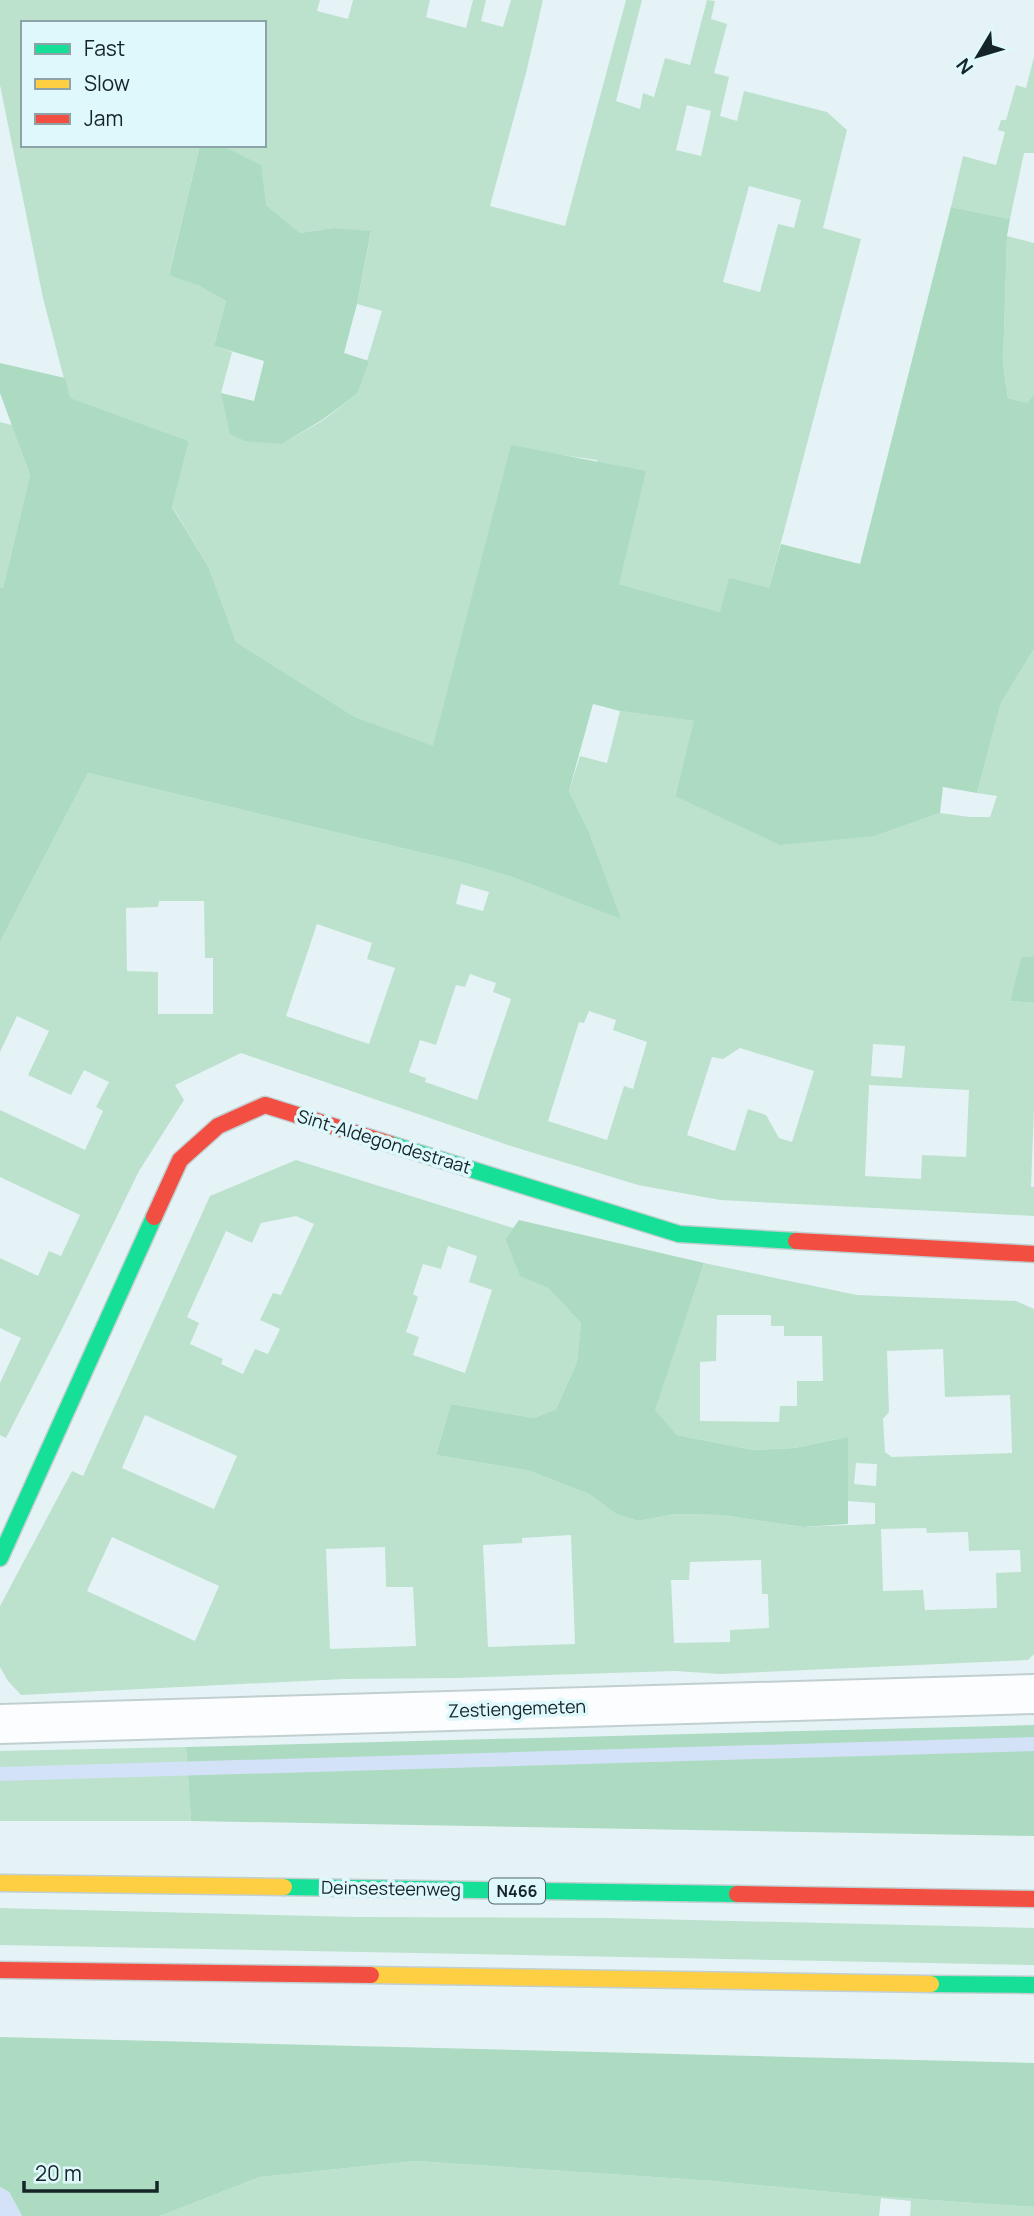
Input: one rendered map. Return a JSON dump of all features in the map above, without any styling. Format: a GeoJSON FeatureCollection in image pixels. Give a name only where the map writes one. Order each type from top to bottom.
{"type":"FeatureCollection","features":[{"type":"Feature","properties":{"kind":"main road","name":"Sint-Aldegondestraat"},"geometry":{"type":"LineString","coordinates":[[0,1558],[180,1160],[218,1126],[265,1105],[679,1234],[1034,1254]]}},
{"type":"Feature","properties":{"kind":"main road","name":"Deinsesteenweg"},"geometry":{"type":"LineString","coordinates":[[0,1883],[1034,1899]]}},
{"type":"Feature","properties":{"kind":"main road"},"geometry":{"type":"LineString","coordinates":[[0,1970],[1034,1985]]}},
{"type":"Feature","properties":{"kind":"street","name":"Zestiengemeten"},"geometry":{"type":"LineString","coordinates":[[0,1724],[1034,1694]]}},
{"type":"Feature","properties":{"kind":"green space"},"geometry":{"type":"Polygon","coordinates":[[[0,0],[320,0],[317,11],[348,19],[353,0],[430,0],[426,17],[466,28],[473,0],[486,0],[481,21],[503,27],[511,0],[543,0],[490,206],[565,226],[626,0],[642,0],[616,101],[640,109],[643,93],[654,97],[665,58],[690,65],[707,0],[715,1],[711,19],[727,24],[714,73],[729,77],[720,116],[737,121],[744,91],[827,112],[847,130],[823,228],[861,239],[769,588],[720,612],[619,584],[597,460],[563,455],[433,747],[355,717],[236,642],[209,568],[172,506],[189,441],[69,398],[43,298],[0,85],[0,0]],[[21,21],[21,147],[200,147],[169,274],[226,301],[214,346],[232,352],[221,393],[282,444],[322,421],[357,394],[382,311],[357,304],[371,232],[333,228],[300,233],[266,205],[227,148],[222,147],[266,147],[266,21],[21,21]],[[687,105],[676,150],[701,156],[711,111],[687,105]],[[749,186],[723,282],[760,292],[778,224],[794,228],[801,200],[749,186]]]}},
{"type":"Feature","properties":{"kind":"green space"},"geometry":{"type":"Polygon","coordinates":[[[1034,57],[1034,153],[1024,153],[1010,219],[951,207],[963,156],[996,165],[1005,132],[998,130],[1001,120],[1006,120],[1016,85],[1026,88],[1034,57]]]}},
{"type":"Feature","properties":{"kind":"green space"},"geometry":{"type":"Polygon","coordinates":[[[200,147],[227,148],[261,165],[266,205],[300,233],[333,228],[371,231],[357,304],[344,353],[369,361],[357,394],[322,420],[282,444],[245,441],[230,434],[221,393],[254,401],[264,361],[214,346],[226,301],[197,285],[169,275],[200,147]]]}},
{"type":"Feature","properties":{"kind":"green space"},"geometry":{"type":"Polygon","coordinates":[[[951,207],[1010,219],[1007,236],[1003,364],[1008,398],[1027,403],[1034,394],[1034,649],[1001,703],[977,793],[943,787],[940,813],[875,836],[780,845],[675,796],[694,721],[620,711],[593,704],[569,791],[589,832],[621,919],[512,877],[465,863],[88,773],[0,942],[0,588],[3,588],[30,475],[0,393],[0,363],[65,378],[70,398],[189,441],[172,507],[209,568],[236,642],[355,717],[433,746],[511,445],[646,471],[619,584],[720,612],[729,578],[769,588],[781,544],[860,564],[951,207]]]}},
{"type":"Feature","properties":{"kind":"green space"},"geometry":{"type":"Polygon","coordinates":[[[1007,236],[1034,243],[1034,394],[1027,403],[1008,398],[1003,364],[1007,236]]]}},
{"type":"Feature","properties":{"kind":"green space"},"geometry":{"type":"Polygon","coordinates":[[[0,422],[12,425],[30,475],[3,588],[0,588],[0,422]]]}},
{"type":"Feature","properties":{"kind":"green space"},"geometry":{"type":"Polygon","coordinates":[[[1034,649],[1034,956],[1021,959],[1010,1001],[1034,1003],[1031,1187],[1034,1187],[1034,1216],[720,1200],[638,1185],[511,1146],[241,1053],[175,1085],[184,1100],[139,1171],[6,1438],[0,1435],[0,1383],[21,1338],[0,1328],[0,1258],[38,1276],[49,1251],[61,1256],[80,1215],[0,1177],[0,1110],[85,1150],[103,1111],[96,1107],[109,1082],[84,1070],[71,1095],[28,1075],[49,1031],[17,1016],[0,1052],[0,942],[88,773],[465,863],[512,877],[620,918],[589,832],[569,791],[580,756],[607,763],[620,711],[695,721],[675,795],[875,836],[940,813],[990,817],[997,796],[977,793],[1001,703],[1034,649]],[[461,884],[456,904],[483,911],[489,892],[461,884]],[[159,901],[158,907],[126,908],[127,971],[158,972],[158,1014],[213,1014],[213,958],[205,958],[204,901],[159,901]],[[317,924],[286,1016],[369,1044],[395,968],[367,959],[372,943],[317,924]],[[470,974],[465,987],[456,985],[436,1045],[420,1040],[409,1072],[426,1078],[425,1082],[477,1100],[511,999],[493,992],[496,983],[470,974]],[[589,1011],[584,1023],[579,1022],[548,1121],[607,1140],[624,1086],[633,1089],[647,1042],[613,1030],[616,1020],[589,1011]],[[873,1044],[871,1076],[902,1078],[905,1046],[873,1044]],[[740,1048],[723,1059],[712,1057],[687,1135],[735,1151],[748,1109],[766,1115],[779,1138],[792,1142],[814,1071],[740,1048]],[[869,1085],[865,1176],[921,1179],[922,1155],[966,1157],[969,1090],[869,1085]]]}},
{"type":"Feature","properties":{"kind":"green space"},"geometry":{"type":"Polygon","coordinates":[[[1034,956],[1034,1003],[1010,1001],[1021,958],[1034,956]]]}},
{"type":"Feature","properties":{"kind":"green space"},"geometry":{"type":"Polygon","coordinates":[[[296,1160],[513,1228],[505,1239],[520,1275],[548,1288],[581,1323],[577,1362],[556,1409],[534,1418],[451,1404],[436,1455],[530,1471],[589,1494],[616,1514],[638,1521],[675,1514],[721,1515],[803,1527],[875,1524],[875,1503],[847,1501],[848,1437],[794,1448],[753,1450],[677,1435],[654,1410],[704,1263],[857,1295],[1016,1301],[1034,1309],[1034,1654],[1028,1660],[720,1674],[675,1671],[344,1679],[21,1695],[0,1667],[0,1606],[72,1471],[83,1476],[210,1196],[296,1160]],[[296,1216],[261,1223],[252,1243],[226,1231],[187,1317],[199,1323],[190,1344],[223,1359],[221,1364],[243,1374],[255,1349],[268,1354],[280,1329],[260,1320],[273,1293],[281,1295],[314,1224],[296,1216]],[[448,1246],[441,1269],[423,1264],[413,1294],[418,1297],[406,1332],[419,1337],[413,1355],[465,1373],[492,1290],[469,1282],[477,1256],[448,1246]],[[717,1315],[716,1361],[700,1362],[700,1421],[779,1422],[780,1406],[797,1406],[797,1381],[823,1381],[822,1336],[784,1336],[784,1326],[771,1326],[771,1315],[717,1315]],[[943,1349],[887,1351],[889,1412],[883,1419],[885,1452],[892,1457],[1012,1453],[1010,1395],[945,1397],[943,1349]],[[145,1415],[122,1468],[214,1509],[237,1456],[145,1415]],[[856,1463],[854,1484],[876,1486],[877,1464],[856,1463]],[[926,1528],[881,1529],[883,1591],[923,1590],[925,1610],[997,1608],[996,1573],[1021,1572],[1020,1550],[969,1551],[968,1532],[927,1533],[926,1528]],[[571,1535],[522,1538],[522,1543],[483,1545],[488,1647],[575,1644],[571,1535]],[[112,1537],[87,1591],[195,1641],[219,1586],[112,1537]],[[385,1547],[326,1549],[330,1649],[416,1646],[413,1587],[386,1587],[385,1547]],[[761,1560],[690,1562],[689,1580],[671,1580],[674,1643],[730,1642],[730,1630],[769,1628],[768,1594],[762,1594],[761,1560]]]}},
{"type":"Feature","properties":{"kind":"green space"},"geometry":{"type":"Polygon","coordinates":[[[519,1220],[704,1263],[655,1410],[677,1435],[753,1450],[794,1448],[848,1437],[848,1524],[803,1527],[721,1515],[675,1514],[638,1521],[616,1514],[589,1494],[530,1471],[436,1455],[451,1404],[534,1418],[556,1409],[577,1362],[581,1323],[548,1288],[520,1276],[505,1239],[519,1220]]]}},
{"type":"Feature","properties":{"kind":"green space"},"geometry":{"type":"Polygon","coordinates":[[[1034,1725],[1034,1836],[191,1821],[186,1747],[1034,1725]]]}},
{"type":"Feature","properties":{"kind":"green space"},"geometry":{"type":"Polygon","coordinates":[[[186,1747],[191,1821],[0,1821],[0,1751],[186,1747]]]}},
{"type":"Feature","properties":{"kind":"green space"},"geometry":{"type":"Polygon","coordinates":[[[0,1908],[356,1917],[609,1918],[1034,1928],[1034,1965],[0,1945],[0,1908]]]}},
{"type":"Feature","properties":{"kind":"green space"},"geometry":{"type":"Polygon","coordinates":[[[0,2037],[1034,2063],[1034,2207],[714,2181],[415,2161],[260,2177],[160,2216],[22,2216],[9,2192],[0,2187],[0,2037]]]}},
{"type":"Feature","properties":{"kind":"green space"},"geometry":{"type":"Polygon","coordinates":[[[415,2161],[714,2181],[1034,2207],[1034,2216],[910,2216],[911,2201],[881,2198],[879,2216],[160,2216],[260,2177],[415,2161]]]}},
{"type":"Feature","properties":{"kind":"water"},"geometry":{"type":"Polygon","coordinates":[[[0,2187],[9,2192],[22,2216],[0,2216],[0,2187]]]}},
{"type":"Feature","properties":{"kind":"waterway"},"geometry":{"type":"LineString","coordinates":[[0,1774],[1034,1744]]}},
{"type":"Feature","properties":{"kind":"traffic: fast"},"geometry":{"type":"LineString","coordinates":[[390,1144],[679,1234],[796,1241]]}},
{"type":"Feature","properties":{"kind":"traffic: fast"},"geometry":{"type":"LineString","coordinates":[[0,1558],[154,1217]]}},
{"type":"Feature","properties":{"kind":"traffic: fast"},"geometry":{"type":"LineString","coordinates":[[284,1887],[737,1894]]}},
{"type":"Feature","properties":{"kind":"traffic: fast"},"geometry":{"type":"LineString","coordinates":[[931,1984],[1034,1985]]}},
{"type":"Feature","properties":{"kind":"traffic: slow"},"geometry":{"type":"LineString","coordinates":[[0,1883],[284,1887]]}},
{"type":"Feature","properties":{"kind":"traffic: slow"},"geometry":{"type":"LineString","coordinates":[[371,1975],[931,1984]]}},
{"type":"Feature","properties":{"kind":"traffic: jam"},"geometry":{"type":"LineString","coordinates":[[154,1217],[180,1160],[218,1126],[265,1105],[390,1144]]}},
{"type":"Feature","properties":{"kind":"traffic: jam"},"geometry":{"type":"LineString","coordinates":[[796,1241],[1034,1254]]}},
{"type":"Feature","properties":{"kind":"traffic: jam"},"geometry":{"type":"LineString","coordinates":[[737,1894],[1034,1899]]}},
{"type":"Feature","properties":{"kind":"traffic: jam"},"geometry":{"type":"LineString","coordinates":[[0,1970],[371,1975]]}}]}
